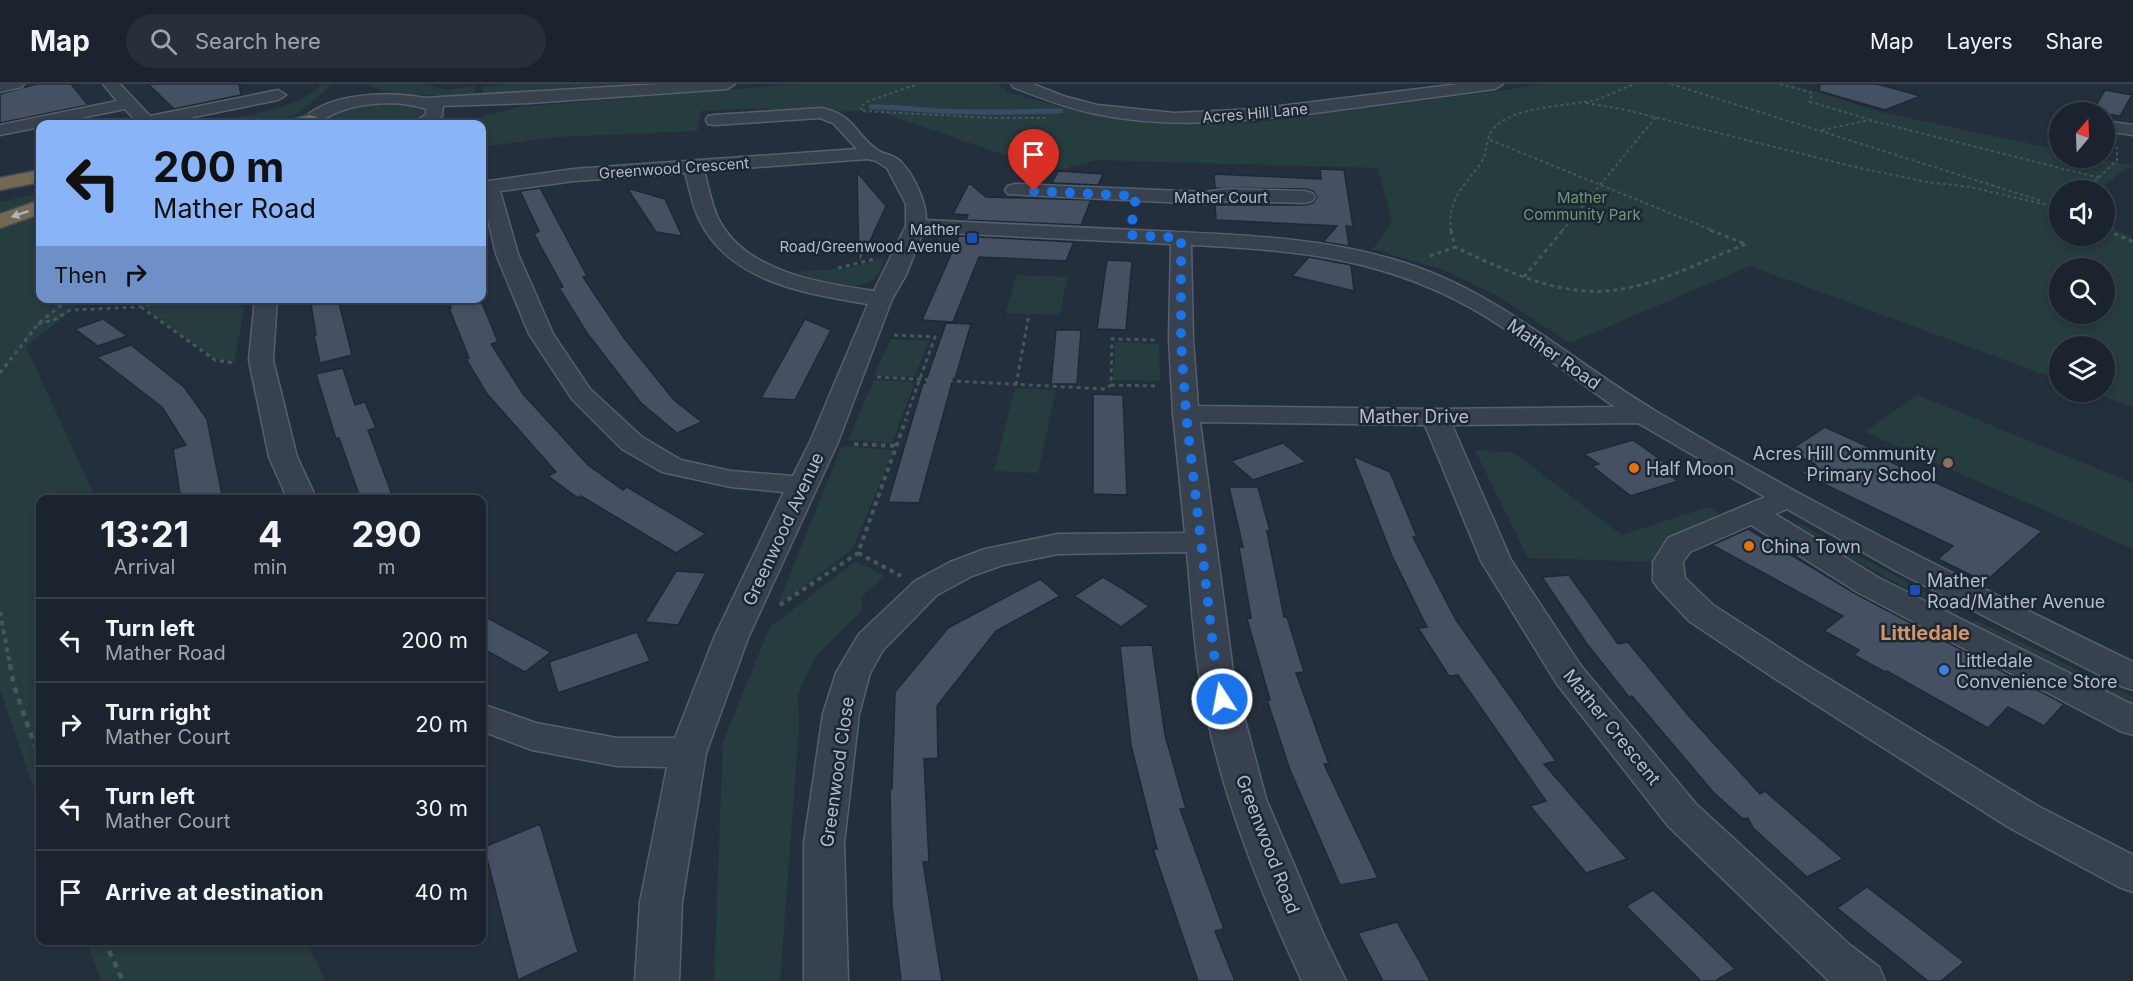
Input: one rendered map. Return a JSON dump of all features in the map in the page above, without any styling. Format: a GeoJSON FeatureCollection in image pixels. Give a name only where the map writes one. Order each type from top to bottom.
{"type":"FeatureCollection","features":[{"type":"Feature","properties":{"kind":"highway"},"geometry":{"type":"LineString","coordinates":[[0,184],[36,177]]}},
{"type":"Feature","properties":{"kind":"highway"},"geometry":{"type":"LineString","coordinates":[[0,198],[36,190]]}},
{"type":"Feature","properties":{"kind":"highway"},"geometry":{"type":"LineString","coordinates":[[0,221],[36,208]]}},
{"type":"Feature","properties":{"kind":"street"},"geometry":{"type":"LineString","coordinates":[[0,87],[16,84]]}},
{"type":"Feature","properties":{"kind":"street"},"geometry":{"type":"LineString","coordinates":[[111,84],[144,120]]}},
{"type":"Feature","properties":{"kind":"street"},"geometry":{"type":"LineString","coordinates":[[309,120],[320,108],[350,86],[376,97],[426,102],[529,98],[670,86],[727,84]]}},
{"type":"Feature","properties":{"kind":"street","name":"Acres Hill Lane"},"geometry":{"type":"LineString","coordinates":[[1018,84],[1050,99],[1083,108],[1124,115],[1167,118],[1222,118],[1496,84]]}},
{"type":"Feature","properties":{"kind":"street"},"geometry":{"type":"LineString","coordinates":[[156,120],[278,95]]}},
{"type":"Feature","properties":{"kind":"street"},"geometry":{"type":"LineString","coordinates":[[442,120],[529,98]]}},
{"type":"Feature","properties":{"kind":"street"},"geometry":{"type":"LineString","coordinates":[[311,120],[337,108],[359,102],[394,99]]}},
{"type":"Feature","properties":{"kind":"street"},"geometry":{"type":"LineString","coordinates":[[426,102],[435,107],[436,112],[430,120]]}},
{"type":"Feature","properties":{"kind":"street"},"geometry":{"type":"LineString","coordinates":[[48,120],[130,103]]}},
{"type":"Feature","properties":{"kind":"street"},"geometry":{"type":"LineString","coordinates":[[714,120],[822,113],[839,120],[868,154],[882,157],[894,165],[916,204],[911,238]]}},
{"type":"Feature","properties":{"kind":"street"},"geometry":{"type":"LineString","coordinates":[[0,130],[36,123]]}},
{"type":"Feature","properties":{"kind":"street"},"geometry":{"type":"LineString","coordinates":[[2115,128],[2133,130]]}},
{"type":"Feature","properties":{"kind":"street","name":"Greenwood Crescent"},"geometry":{"type":"LineString","coordinates":[[486,187],[574,175],[868,154]]}},
{"type":"Feature","properties":{"kind":"street"},"geometry":{"type":"LineString","coordinates":[[693,167],[711,223],[733,251],[759,268],[796,281],[829,290],[881,299]]}},
{"type":"Feature","properties":{"kind":"street"},"geometry":{"type":"LineString","coordinates":[[1302,176],[1305,197],[1312,219]]}},
{"type":"Feature","properties":{"kind":"street"},"geometry":{"type":"LineString","coordinates":[[486,190],[507,254],[541,334],[581,394],[632,443],[672,466],[731,479],[802,485]]}},
{"type":"Feature","properties":{"kind":"street","name":"Mather Court"},"geometry":{"type":"LineString","coordinates":[[1013,193],[1205,198],[1226,195],[1305,197]]}},
{"type":"Feature","properties":{"kind":"street"},"geometry":{"type":"LineString","coordinates":[[1130,235],[1136,196]]}},
{"type":"Feature","properties":{"kind":"street","name":"Mather Road"},"geometry":{"type":"LineString","coordinates":[[911,238],[1130,235],[1276,243],[1342,253],[1398,268],[1441,285],[1496,313],[1642,415],[1788,498],[1909,565],[2133,677]]}},
{"type":"Feature","properties":{"kind":"street","name":"Greenwood Avenue"},"geometry":{"type":"LineString","coordinates":[[657,981],[661,902],[688,753],[731,638],[824,442],[881,299],[911,238]]}},
{"type":"Feature","properties":{"kind":"street","name":"Greenwood Road"},"geometry":{"type":"LineString","coordinates":[[1181,238],[1181,340],[1217,679],[1247,799],[1307,946],[1324,981]]}},
{"type":"Feature","properties":{"kind":"street"},"geometry":{"type":"LineString","coordinates":[[266,303],[261,360],[283,457],[301,495]]}},
{"type":"Feature","properties":{"kind":"street","name":"Mather Drive"},"geometry":{"type":"LineString","coordinates":[[1186,401],[1435,417],[1642,415]]}},
{"type":"Feature","properties":{"kind":"street","name":"Mather Crescent"},"geometry":{"type":"LineString","coordinates":[[1435,417],[1496,561],[1569,675],[1682,815],[1835,959],[1863,981]]}},
{"type":"Feature","properties":{"kind":"street"},"geometry":{"type":"LineString","coordinates":[[1788,498],[1679,545],[1668,562],[1669,581],[1701,613],[1786,669],[2022,816],[2133,875]]}},
{"type":"Feature","properties":{"kind":"street"},"geometry":{"type":"LineString","coordinates":[[1751,512],[1868,585],[2133,722]]}},
{"type":"Feature","properties":{"kind":"street","name":"Greenwood Close"},"geometry":{"type":"LineString","coordinates":[[826,981],[824,843],[841,714],[853,673],[871,642],[926,588],[961,569],[996,556],[1058,544],[1202,542]]}},
{"type":"Feature","properties":{"kind":"street"},"geometry":{"type":"LineString","coordinates":[[486,719],[532,736],[617,752],[688,753]]}},
{"type":"Feature","properties":{"kind":"path"},"geometry":{"type":"LineString","coordinates":[[864,111],[860,107],[869,101],[918,84]]}},
{"type":"Feature","properties":{"kind":"path"},"geometry":{"type":"LineString","coordinates":[[1490,140],[1746,244],[1628,288],[1584,292],[1524,277],[1493,266],[1455,247],[1448,226],[1452,204],[1469,177],[1483,163],[1490,140],[1490,131],[1501,121],[1520,114],[1606,97],[1634,84]]}},
{"type":"Feature","properties":{"kind":"path"},"geometry":{"type":"LineString","coordinates":[[1671,84],[2049,204]]}},
{"type":"Feature","properties":{"kind":"path"},"geometry":{"type":"LineString","coordinates":[[1780,84],[1812,93],[1810,102],[1869,120],[2100,178]]}},
{"type":"Feature","properties":{"kind":"path"},"geometry":{"type":"LineString","coordinates":[[1582,103],[1656,117],[1855,167],[2049,205]]}},
{"type":"Feature","properties":{"kind":"path"},"geometry":{"type":"LineString","coordinates":[[839,120],[864,111],[995,118],[1045,118],[1062,116],[1083,108]]}},
{"type":"Feature","properties":{"kind":"path"},"geometry":{"type":"LineString","coordinates":[[1524,277],[1656,117]]}},
{"type":"Feature","properties":{"kind":"path"},"geometry":{"type":"LineString","coordinates":[[1821,131],[1869,120]]}},
{"type":"Feature","properties":{"kind":"path"},"geometry":{"type":"LineString","coordinates":[[2115,143],[2119,150],[2115,161]]}},
{"type":"Feature","properties":{"kind":"path"},"geometry":{"type":"LineString","coordinates":[[2098,180],[2109,168]]}},
{"type":"Feature","properties":{"kind":"path"},"geometry":{"type":"LineString","coordinates":[[2115,233],[2133,242]]}},
{"type":"Feature","properties":{"kind":"path"},"geometry":{"type":"LineString","coordinates":[[830,269],[911,238]]}},
{"type":"Feature","properties":{"kind":"path"},"geometry":{"type":"LineString","coordinates":[[0,373],[38,324],[64,303]]}},
{"type":"Feature","properties":{"kind":"path"},"geometry":{"type":"LineString","coordinates":[[38,324],[56,319],[70,310],[141,306],[151,303]]}},
{"type":"Feature","properties":{"kind":"path"},"geometry":{"type":"LineString","coordinates":[[141,306],[215,360],[240,365],[261,360]]}},
{"type":"Feature","properties":{"kind":"path"},"geometry":{"type":"LineString","coordinates":[[1016,385],[1029,314]]}},
{"type":"Feature","properties":{"kind":"path"},"geometry":{"type":"LineString","coordinates":[[776,609],[858,553],[935,337],[869,333]]}},
{"type":"Feature","properties":{"kind":"path"},"geometry":{"type":"LineString","coordinates":[[1111,385],[1112,339],[1181,340]]}},
{"type":"Feature","properties":{"kind":"path"},"geometry":{"type":"LineString","coordinates":[[850,375],[1052,388],[1105,389],[1111,385],[1186,401]]}},
{"type":"Feature","properties":{"kind":"path"},"geometry":{"type":"LineString","coordinates":[[824,442],[898,446]]}},
{"type":"Feature","properties":{"kind":"path"},"geometry":{"type":"LineString","coordinates":[[858,553],[926,588]]}},
{"type":"Feature","properties":{"kind":"path"},"geometry":{"type":"LineString","coordinates":[[0,612],[14,686],[36,749]]}},
{"type":"Feature","properties":{"kind":"path"},"geometry":{"type":"LineString","coordinates":[[106,945],[123,981]]}},
{"type":"Feature","properties":{"kind":"green space"},"geometry":{"type":"Polygon","coordinates":[[[322,84],[332,84],[301,112],[283,120],[218,120],[280,107],[311,93],[322,84]]]}},
{"type":"Feature","properties":{"kind":"green space"},"geometry":{"type":"Polygon","coordinates":[[[368,84],[423,84],[447,90],[475,86],[474,95],[434,95],[389,91],[368,84]]]}},
{"type":"Feature","properties":{"kind":"green space"},"geometry":{"type":"Polygon","coordinates":[[[506,84],[629,84],[482,94],[483,87],[506,84]]]}},
{"type":"Feature","properties":{"kind":"green space","name":"Mather Community Park"},"geometry":{"type":"Polygon","coordinates":[[[796,84],[997,84],[1010,93],[1102,117],[1163,124],[1253,123],[1539,84],[1791,84],[1881,112],[2049,148],[2049,168],[2115,168],[2115,162],[2132,165],[2111,180],[2049,180],[2049,246],[2115,246],[2115,229],[2133,238],[2133,407],[2115,401],[2115,336],[2049,336],[2049,376],[1750,266],[1570,343],[1496,295],[1443,270],[1373,249],[1392,222],[1378,168],[1097,160],[1064,169],[1034,165],[874,110],[770,115],[768,108],[701,111],[697,131],[557,137],[486,146],[486,120],[472,120],[517,107],[796,84]]]}},
{"type":"Feature","properties":{"kind":"green space"},"geometry":{"type":"Polygon","coordinates":[[[393,102],[415,105],[424,112],[416,120],[325,120],[344,109],[393,102]]]}},
{"type":"Feature","properties":{"kind":"green space"},"geometry":{"type":"Polygon","coordinates":[[[36,194],[36,204],[0,217],[0,202],[36,194]]]}},
{"type":"Feature","properties":{"kind":"green space"},"geometry":{"type":"Polygon","coordinates":[[[36,212],[36,303],[80,303],[26,347],[94,495],[36,495],[36,795],[0,690],[0,225],[36,212]]]}},
{"type":"Feature","properties":{"kind":"green space"},"geometry":{"type":"Polygon","coordinates":[[[885,257],[874,279],[867,284],[857,286],[835,284],[794,272],[848,268],[885,257]]]}},
{"type":"Feature","properties":{"kind":"green space"},"geometry":{"type":"Polygon","coordinates":[[[1016,275],[1067,277],[1060,315],[1006,313],[1016,275]]]}},
{"type":"Feature","properties":{"kind":"green space"},"geometry":{"type":"Polygon","coordinates":[[[153,303],[245,303],[234,363],[213,358],[142,306],[153,303]]]}},
{"type":"Feature","properties":{"kind":"green space"},"geometry":{"type":"Polygon","coordinates":[[[891,339],[929,341],[914,377],[874,375],[891,339]]]}},
{"type":"Feature","properties":{"kind":"green space"},"geometry":{"type":"Polygon","coordinates":[[[1115,342],[1159,344],[1160,381],[1113,380],[1115,342]]]}},
{"type":"Feature","properties":{"kind":"green space"},"geometry":{"type":"Polygon","coordinates":[[[874,380],[915,382],[892,443],[848,440],[874,380]]]}},
{"type":"Feature","properties":{"kind":"green space"},"geometry":{"type":"Polygon","coordinates":[[[1015,388],[1056,390],[1038,473],[994,471],[1015,388]]]}},
{"type":"Feature","properties":{"kind":"green space"},"geometry":{"type":"Polygon","coordinates":[[[1917,395],[2133,483],[2133,549],[1865,432],[1917,395]]]}},
{"type":"Feature","properties":{"kind":"green space"},"geometry":{"type":"Polygon","coordinates":[[[842,446],[893,450],[853,549],[777,606],[842,446]]]}},
{"type":"Feature","properties":{"kind":"green space"},"geometry":{"type":"Polygon","coordinates":[[[1475,450],[1514,453],[1622,535],[1708,507],[1720,514],[1677,534],[1661,562],[1528,558],[1475,450]]]}},
{"type":"Feature","properties":{"kind":"green space"},"geometry":{"type":"Polygon","coordinates":[[[1797,522],[1960,611],[1949,612],[1799,529],[1797,522]]]}},
{"type":"Feature","properties":{"kind":"green space"},"geometry":{"type":"Polygon","coordinates":[[[856,561],[885,576],[862,596],[862,611],[817,655],[798,694],[799,729],[780,981],[714,981],[723,742],[770,627],[856,561]]]}},
{"type":"Feature","properties":{"kind":"green space"},"geometry":{"type":"Polygon","coordinates":[[[1980,622],[2133,697],[2133,704],[1978,628],[1971,623],[1980,622]]]}},
{"type":"Feature","properties":{"kind":"green space"},"geometry":{"type":"Polygon","coordinates":[[[88,945],[309,945],[325,981],[101,981],[88,945]]]}},
{"type":"Feature","properties":{"kind":"building"},"geometry":{"type":"Polygon","coordinates":[[[37,84],[71,84],[88,105],[0,123],[0,94],[37,84]]]}},
{"type":"Feature","properties":{"kind":"building"},"geometry":{"type":"Polygon","coordinates":[[[148,84],[239,84],[241,95],[174,109],[148,84]]]}},
{"type":"Feature","properties":{"kind":"building"},"geometry":{"type":"Polygon","coordinates":[[[1820,84],[1877,84],[1921,96],[1885,110],[1819,91],[1820,84]]]}},
{"type":"Feature","properties":{"kind":"building"},"geometry":{"type":"Polygon","coordinates":[[[2105,90],[2132,95],[2120,116],[2115,115],[2115,102],[2098,102],[2105,90]]]}},
{"type":"Feature","properties":{"kind":"building"},"geometry":{"type":"Polygon","coordinates":[[[1320,169],[1344,170],[1353,227],[1346,226],[1349,246],[1323,242],[1337,226],[1216,220],[1215,205],[1305,205],[1313,203],[1317,197],[1313,191],[1305,189],[1215,188],[1214,174],[1321,179],[1320,169]]]}},
{"type":"Feature","properties":{"kind":"building"},"geometry":{"type":"Polygon","coordinates":[[[1058,171],[1103,174],[1098,185],[1052,183],[1058,171]]]}},
{"type":"Feature","properties":{"kind":"building"},"geometry":{"type":"Polygon","coordinates":[[[857,172],[886,206],[859,265],[857,172]]]}},
{"type":"Feature","properties":{"kind":"building"},"geometry":{"type":"Polygon","coordinates":[[[969,183],[986,197],[1091,200],[1081,225],[966,220],[968,215],[953,214],[969,183]]]}},
{"type":"Feature","properties":{"kind":"building"},"geometry":{"type":"Polygon","coordinates":[[[540,188],[587,276],[583,277],[624,338],[674,400],[702,422],[677,433],[641,403],[587,333],[559,288],[563,287],[534,234],[539,231],[520,191],[540,188]]]}},
{"type":"Feature","properties":{"kind":"building"},"geometry":{"type":"Polygon","coordinates":[[[627,188],[665,199],[682,236],[656,232],[627,188]]]}},
{"type":"Feature","properties":{"kind":"building"},"geometry":{"type":"Polygon","coordinates":[[[959,236],[1074,242],[1066,261],[979,257],[953,322],[922,320],[959,236]]]}},
{"type":"Feature","properties":{"kind":"building"},"geometry":{"type":"Polygon","coordinates":[[[1309,257],[1351,265],[1354,291],[1292,276],[1309,257]]]}},
{"type":"Feature","properties":{"kind":"building"},"geometry":{"type":"Polygon","coordinates":[[[1107,260],[1132,261],[1126,330],[1097,329],[1107,260]]]}},
{"type":"Feature","properties":{"kind":"building"},"geometry":{"type":"Polygon","coordinates":[[[339,303],[352,355],[320,363],[311,305],[339,303]]]}},
{"type":"Feature","properties":{"kind":"building"},"geometry":{"type":"Polygon","coordinates":[[[450,303],[482,303],[498,342],[491,344],[523,394],[588,465],[623,490],[627,487],[706,534],[676,553],[581,496],[578,498],[548,476],[556,472],[487,394],[466,359],[469,358],[449,308],[451,308],[450,303]]]}},
{"type":"Feature","properties":{"kind":"building"},"geometry":{"type":"Polygon","coordinates":[[[103,319],[127,336],[98,346],[75,329],[103,319]]]}},
{"type":"Feature","properties":{"kind":"building"},"geometry":{"type":"Polygon","coordinates":[[[805,319],[831,330],[795,400],[761,398],[805,319]]]}},
{"type":"Feature","properties":{"kind":"building"},"geometry":{"type":"Polygon","coordinates":[[[946,323],[971,324],[955,379],[953,379],[919,503],[888,502],[923,383],[925,383],[946,323]]]}},
{"type":"Feature","properties":{"kind":"building"},"geometry":{"type":"Polygon","coordinates":[[[1056,330],[1081,330],[1077,384],[1051,384],[1056,330]]]}},
{"type":"Feature","properties":{"kind":"building"},"geometry":{"type":"Polygon","coordinates":[[[131,345],[184,387],[207,419],[222,495],[180,495],[173,449],[186,445],[162,407],[97,357],[131,345]]]}},
{"type":"Feature","properties":{"kind":"building"},"geometry":{"type":"Polygon","coordinates":[[[343,368],[355,405],[365,402],[376,428],[368,430],[392,495],[359,495],[339,438],[336,439],[316,374],[343,368]]]}},
{"type":"Feature","properties":{"kind":"building"},"geometry":{"type":"Polygon","coordinates":[[[1093,394],[1123,395],[1127,495],[1093,494],[1093,394]]]}},
{"type":"Feature","properties":{"kind":"building"},"geometry":{"type":"Polygon","coordinates":[[[1825,427],[1882,453],[1877,456],[2042,531],[1985,582],[1938,559],[1953,546],[1801,473],[1815,464],[1788,451],[1825,427]]]}},
{"type":"Feature","properties":{"kind":"building","name":"Half Moon"},"geometry":{"type":"Polygon","coordinates":[[[1633,440],[1675,470],[1666,473],[1678,481],[1631,496],[1592,466],[1599,464],[1584,454],[1633,440]]]}},
{"type":"Feature","properties":{"kind":"building"},"geometry":{"type":"Polygon","coordinates":[[[1283,443],[1306,462],[1253,480],[1231,461],[1283,443]]]}},
{"type":"Feature","properties":{"kind":"building"},"geometry":{"type":"Polygon","coordinates":[[[1353,456],[1390,472],[1417,537],[1413,537],[1456,620],[1556,761],[1544,764],[1627,859],[1586,873],[1530,806],[1546,801],[1458,675],[1449,676],[1418,628],[1427,627],[1392,556],[1353,456]]]}},
{"type":"Feature","properties":{"kind":"building"},"geometry":{"type":"Polygon","coordinates":[[[1229,487],[1258,487],[1270,531],[1267,531],[1284,617],[1287,617],[1304,672],[1296,673],[1329,764],[1324,764],[1378,878],[1340,885],[1290,770],[1267,700],[1270,700],[1247,619],[1251,618],[1239,547],[1243,547],[1229,487]]]}},
{"type":"Feature","properties":{"kind":"building"},"geometry":{"type":"Polygon","coordinates":[[[1748,529],[1856,594],[2064,704],[2044,726],[2008,707],[1988,728],[1854,655],[1859,650],[1824,631],[1843,616],[1712,545],[1748,529]]]}},
{"type":"Feature","properties":{"kind":"building"},"geometry":{"type":"Polygon","coordinates":[[[676,571],[706,573],[678,625],[645,622],[676,571]]]}},
{"type":"Feature","properties":{"kind":"building"},"geometry":{"type":"Polygon","coordinates":[[[1569,575],[1618,644],[1628,642],[1688,715],[1760,794],[1765,791],[1843,859],[1807,877],[1753,828],[1748,818],[1743,819],[1713,792],[1632,696],[1629,697],[1587,644],[1542,577],[1569,575]]]}},
{"type":"Feature","properties":{"kind":"building"},"geometry":{"type":"Polygon","coordinates":[[[1103,577],[1149,606],[1121,627],[1074,596],[1103,577]]]}},
{"type":"Feature","properties":{"kind":"building"},"geometry":{"type":"Polygon","coordinates":[[[1040,579],[1060,596],[996,631],[937,706],[938,758],[924,759],[929,862],[923,862],[942,981],[901,981],[892,906],[890,789],[892,789],[895,692],[948,628],[1040,579]]]}},
{"type":"Feature","properties":{"kind":"building"},"geometry":{"type":"Polygon","coordinates":[[[486,617],[551,652],[525,672],[486,650],[486,617]]]}},
{"type":"Feature","properties":{"kind":"building"},"geometry":{"type":"Polygon","coordinates":[[[637,632],[650,661],[558,693],[549,662],[637,632]]]}},
{"type":"Feature","properties":{"kind":"building"},"geometry":{"type":"Polygon","coordinates":[[[1152,645],[1165,735],[1186,809],[1180,809],[1224,929],[1215,931],[1235,981],[1198,981],[1153,849],[1157,849],[1131,745],[1120,646],[1152,645]]]}},
{"type":"Feature","properties":{"kind":"building"},"geometry":{"type":"Polygon","coordinates":[[[540,824],[578,952],[518,980],[486,855],[486,846],[540,824]]]}},
{"type":"Feature","properties":{"kind":"building"},"geometry":{"type":"Polygon","coordinates":[[[1867,887],[1964,962],[1941,981],[1928,981],[1837,908],[1867,887]]]}},
{"type":"Feature","properties":{"kind":"building"},"geometry":{"type":"Polygon","coordinates":[[[1653,890],[1735,969],[1715,981],[1701,981],[1626,906],[1653,890]]]}},
{"type":"Feature","properties":{"kind":"building"},"geometry":{"type":"Polygon","coordinates":[[[1397,922],[1430,981],[1383,981],[1358,933],[1397,922]]]}},
{"type":"Feature","properties":{"kind":"waterway"},"geometry":{"type":"LineString","coordinates":[[871,107],[971,112],[1061,111]]}},
{"type":"Feature","properties":{"kind":"place","name":"Mather Road/Greenwood Avenue"},"geometry":{"type":"Point","coordinates":[972,238]}},
{"type":"Feature","properties":{"kind":"place","name":"Acres Hill Community Primary School"},"geometry":{"type":"Point","coordinates":[1948,463]}},
{"type":"Feature","properties":{"kind":"place","name":"Half Moon"},"geometry":{"type":"Point","coordinates":[1634,468]}},
{"type":"Feature","properties":{"kind":"place","name":"China Town"},"geometry":{"type":"Point","coordinates":[1749,546]}},
{"type":"Feature","properties":{"kind":"place","name":"Mather Road/Mather Avenue"},"geometry":{"type":"Point","coordinates":[1915,590]}},
{"type":"Feature","properties":{"kind":"place","name":"Littledale Convenience Store"},"geometry":{"type":"Point","coordinates":[1944,670]}},
{"type":"Feature","properties":{"kind":"district","name":"Littledale"},"geometry":{"type":"Point","coordinates":[1925,633]}},
{"type":"Feature","properties":{"kind":"route"},"geometry":{"type":"LineString","coordinates":[[1034,191],[1136,196],[1130,235],[1181,238],[1181,340],[1186,414],[1217,679],[1222,699]]}}]}
